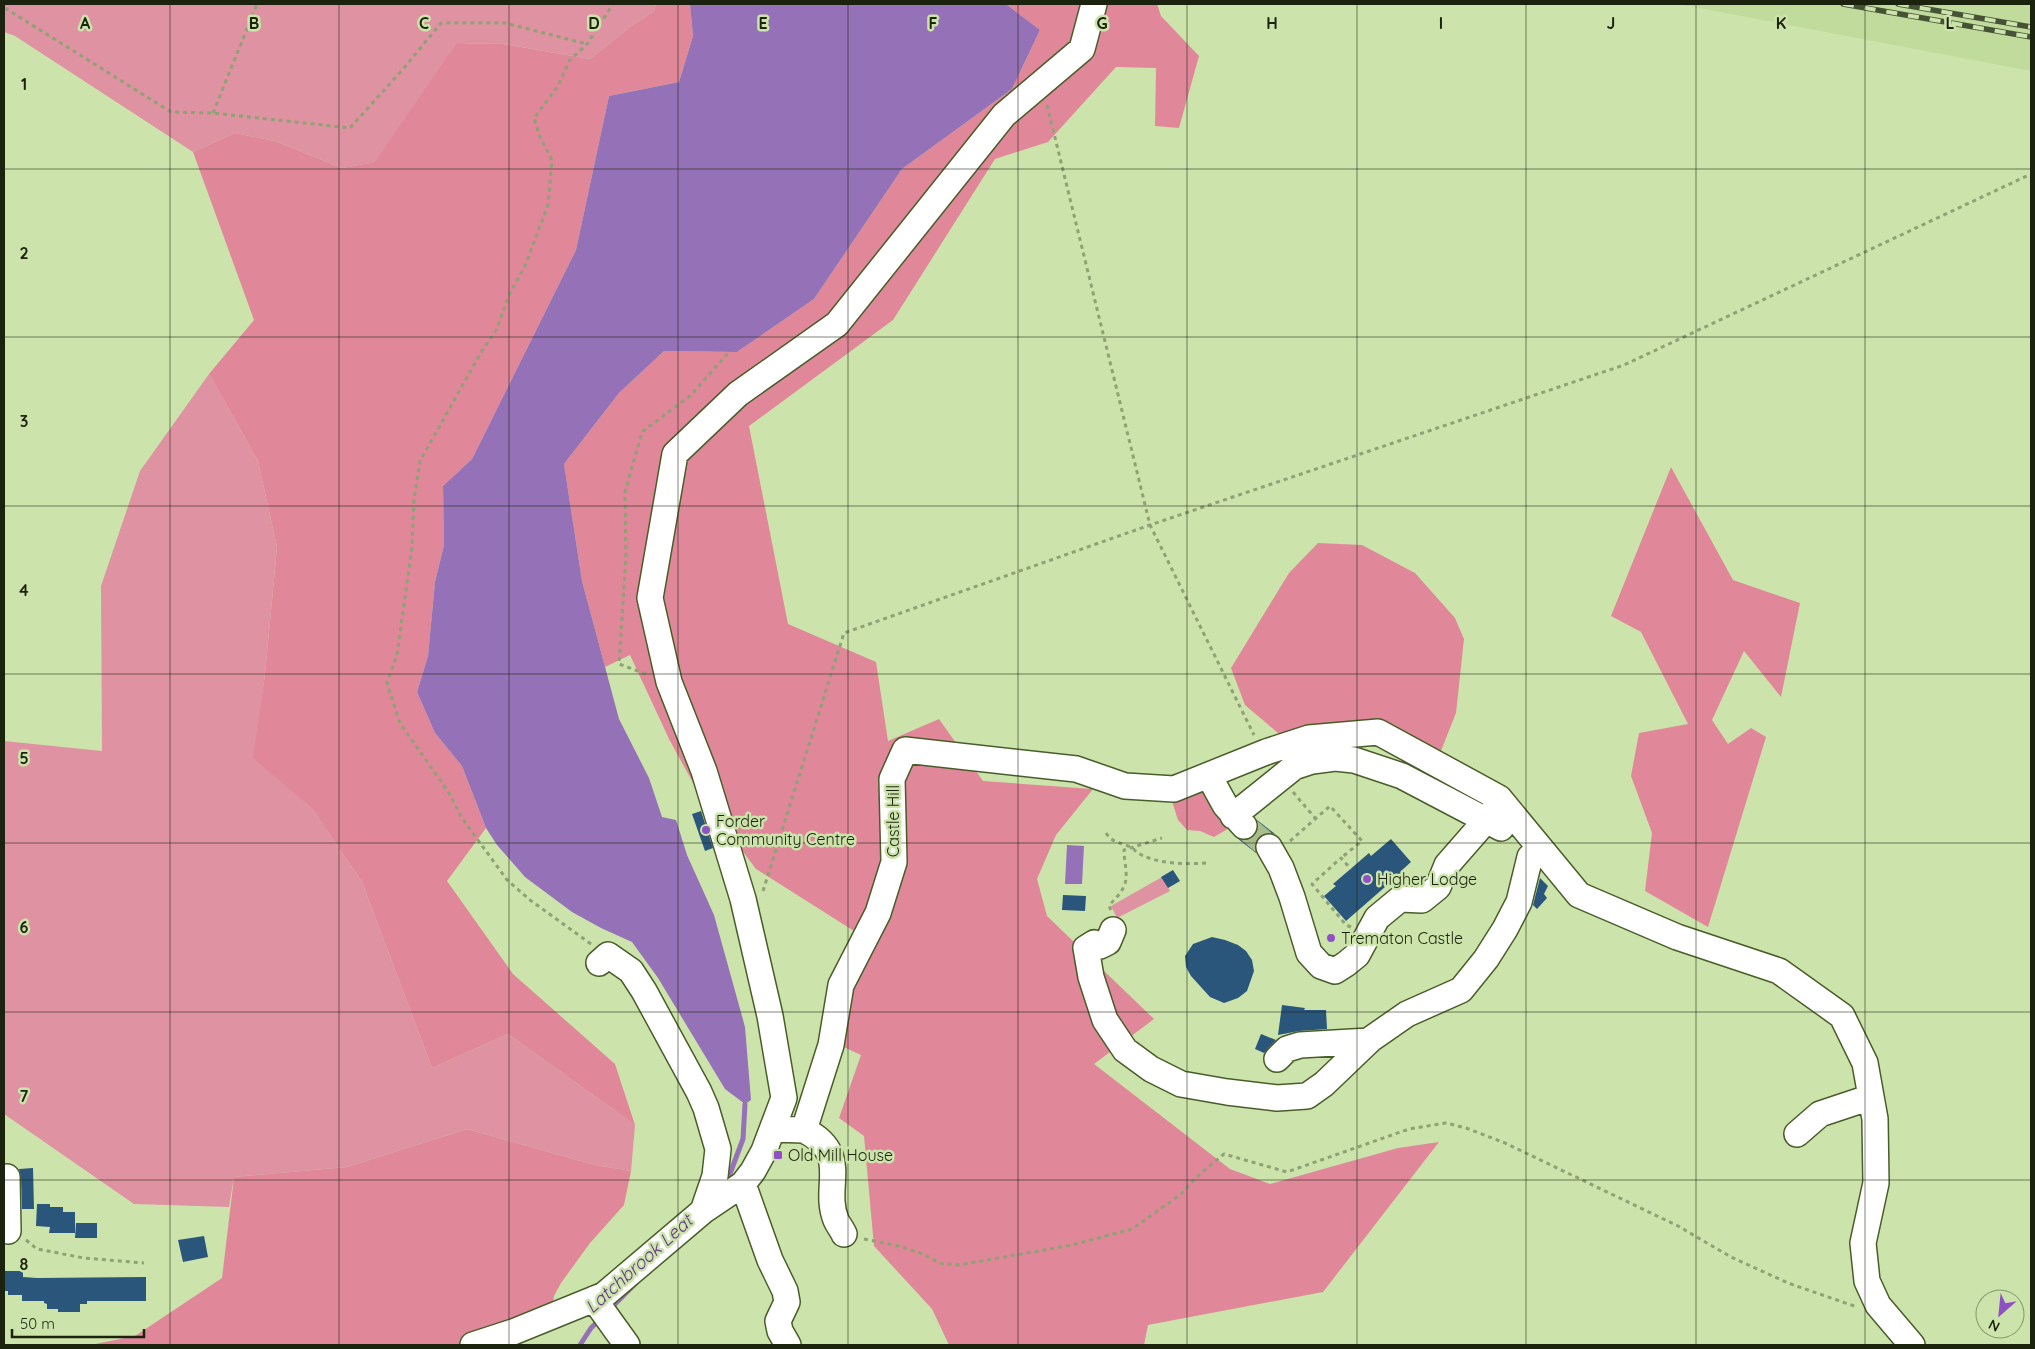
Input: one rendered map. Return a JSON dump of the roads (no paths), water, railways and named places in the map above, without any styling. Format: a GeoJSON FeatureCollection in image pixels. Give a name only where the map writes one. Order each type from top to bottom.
{"type":"FeatureCollection","features":[{"type":"Feature","properties":{"kind":"street"},"geometry":{"type":"LineString","coordinates":[[627,1345],[602,1309],[604,1295],[703,1211],[743,1184],[753,1171],[773,1129],[784,1098],[770,1016],[743,899],[704,771],[669,682],[650,598],[675,454],[738,394],[836,324],[1004,115],[1082,49],[1094,4]]}},
{"type":"Feature","properties":{"kind":"street","name":"Castle Hill"},"geometry":{"type":"LineString","coordinates":[[804,1130],[831,1045],[841,985],[878,913],[894,862],[892,779],[905,750],[1076,769],[1125,786],[1174,789],[1209,776],[1260,744],[1378,732],[1499,798],[1495,811]]}},
{"type":"Feature","properties":{"kind":"street"},"geometry":{"type":"LineString","coordinates":[[1209,776],[1239,821],[1294,767],[1312,761],[1335,758],[1354,760],[1495,811],[1566,879],[1579,895],[1677,937],[1779,971],[1842,1016],[1866,1063],[1875,1119],[1876,1183],[1863,1243],[1867,1281],[1878,1305],[1912,1345]]}},
{"type":"Feature","properties":{"kind":"street"},"geometry":{"type":"LineString","coordinates":[[1495,811],[1507,831],[1518,841],[1540,871],[1548,878],[1556,880],[1566,879]]}},
{"type":"Feature","properties":{"kind":"street"},"geometry":{"type":"LineString","coordinates":[[1281,849],[1281,868],[1309,953],[1320,966],[1335,971],[1357,955],[1377,918],[1400,899],[1422,900],[1438,887],[1447,865],[1495,811]]}},
{"type":"Feature","properties":{"kind":"street"},"geometry":{"type":"LineString","coordinates":[[1113,930],[1108,942],[1100,946],[1087,938],[1086,948],[1091,976],[1105,1020],[1125,1050],[1151,1069],[1181,1084],[1277,1098],[1307,1096],[1324,1084],[1369,1041],[1407,1014],[1460,990],[1486,959],[1506,929],[1519,902],[1530,857]]}},
{"type":"Feature","properties":{"kind":"street"},"geometry":{"type":"LineString","coordinates":[[604,959],[631,971],[644,991],[706,1108],[718,1149],[715,1176],[703,1211]]}},
{"type":"Feature","properties":{"kind":"street"},"geometry":{"type":"LineString","coordinates":[[1277,1059],[1287,1049],[1300,1045],[1369,1041]]}},
{"type":"Feature","properties":{"kind":"street"},"geometry":{"type":"LineString","coordinates":[[1797,1134],[1820,1114],[1871,1097]]}},
{"type":"Feature","properties":{"kind":"street"},"geometry":{"type":"LineString","coordinates":[[773,1129],[804,1130],[817,1137],[831,1156],[834,1175],[833,1201],[836,1220],[844,1234]]}},
{"type":"Feature","properties":{"kind":"street"},"geometry":{"type":"LineString","coordinates":[[7,1177],[9,1231]]}},
{"type":"Feature","properties":{"kind":"street"},"geometry":{"type":"LineString","coordinates":[[743,1184],[770,1260],[785,1291],[787,1302],[778,1322],[780,1331],[788,1345]]}},
{"type":"Feature","properties":{"kind":"street"},"geometry":{"type":"LineString","coordinates":[[473,1345],[513,1332],[602,1309]]}},
{"type":"Feature","properties":{"kind":"waterway","name":"Latchbrook Leat"},"geometry":{"type":"LineString","coordinates":[[728,1179],[743,1139],[745,1104]]}},
{"type":"Feature","properties":{"kind":"waterway","name":"Latchbrook Leat"},"geometry":{"type":"LineString","coordinates":[[610,1309],[636,1283]]}},
{"type":"Feature","properties":{"kind":"waterway","name":"Latchbrook Leat"},"geometry":{"type":"LineString","coordinates":[[580,1345],[591,1328],[601,1318]]}},
{"type":"Feature","properties":{"kind":"tunnel"},"geometry":{"type":"LineString","coordinates":[[1244,826],[1269,847]]}},
{"type":"Feature","properties":{"kind":"railway"},"geometry":{"type":"LineString","coordinates":[[1843,4],[2031,37]]}},
{"type":"Feature","properties":{"kind":"railway"},"geometry":{"type":"LineString","coordinates":[[1898,4],[2031,27]]}},
{"type":"Feature","properties":{"kind":"place","name":"Forder Community Centre"},"geometry":{"type":"Point","coordinates":[706,830]}},
{"type":"Feature","properties":{"kind":"place","name":"Higher Lodge"},"geometry":{"type":"Point","coordinates":[1367,879]}},
{"type":"Feature","properties":{"kind":"place","name":"Trematon Castle"},"geometry":{"type":"Point","coordinates":[1331,938]}},
{"type":"Feature","properties":{"kind":"place","name":"Old Mill House"},"geometry":{"type":"Point","coordinates":[778,1155]}}]}
